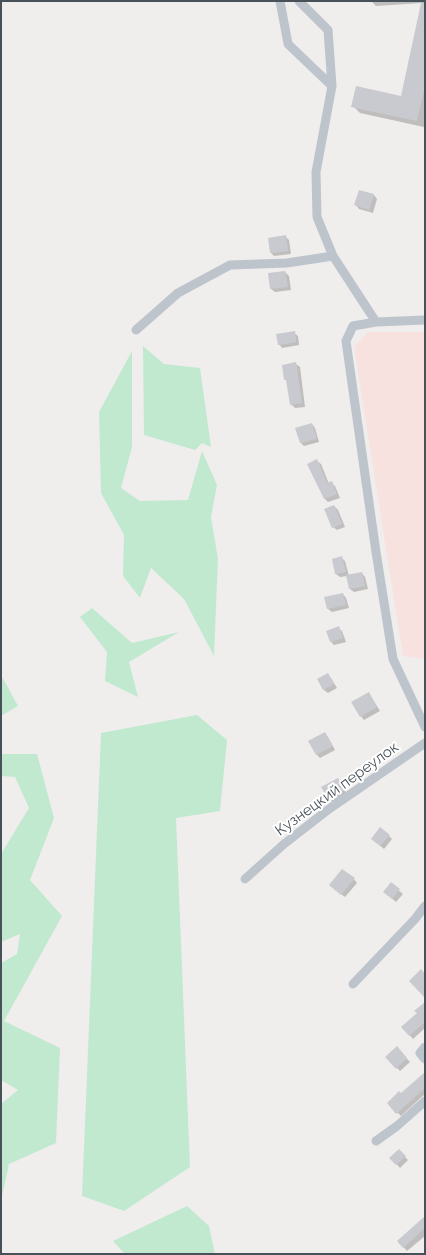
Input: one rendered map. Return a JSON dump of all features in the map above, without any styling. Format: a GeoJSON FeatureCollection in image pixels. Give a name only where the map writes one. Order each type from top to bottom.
{"type":"FeatureCollection","features":[{"type":"Feature","properties":{"kind":"street"},"geometry":{"type":"LineString","coordinates":[[280,1],[288,44],[332,86]]}},
{"type":"Feature","properties":{"kind":"street"},"geometry":{"type":"LineString","coordinates":[[299,1],[328,30],[332,86],[316,172],[317,217],[333,256],[376,322]]}},
{"type":"Feature","properties":{"kind":"street"},"geometry":{"type":"LineString","coordinates":[[136,330],[178,293],[230,265],[287,263],[333,256]]}},
{"type":"Feature","properties":{"kind":"street"},"geometry":{"type":"LineString","coordinates":[[425,320],[376,322],[352,326],[346,341],[393,659],[425,727]]}},
{"type":"Feature","properties":{"kind":"street","name":"Кузнецкий переулок"},"geometry":{"type":"LineString","coordinates":[[245,879],[284,844],[328,809],[425,743]]}},
{"type":"Feature","properties":{"kind":"street"},"geometry":{"type":"LineString","coordinates":[[353,984],[425,906]]}},
{"type":"Feature","properties":{"kind":"street"},"geometry":{"type":"LineString","coordinates":[[425,1047],[420,1053],[425,1060]]}},
{"type":"Feature","properties":{"kind":"street"},"geometry":{"type":"LineString","coordinates":[[376,1142],[425,1101]]}},
{"type":"Feature","properties":{"kind":"shaded area"},"geometry":{"type":"Polygon","coordinates":[[[368,332],[425,332],[425,659],[403,656],[354,347],[368,332]]]}},
{"type":"Feature","properties":{"kind":"green space"},"geometry":{"type":"Polygon","coordinates":[[[143,346],[164,364],[200,368],[211,447],[202,443],[195,450],[144,435],[143,346]]]}},
{"type":"Feature","properties":{"kind":"green space"},"geometry":{"type":"Polygon","coordinates":[[[132,351],[132,447],[121,488],[140,501],[188,500],[202,451],[217,485],[211,517],[218,559],[214,656],[184,599],[151,568],[140,598],[123,576],[124,535],[101,493],[99,412],[132,351]]]}},
{"type":"Feature","properties":{"kind":"green space"},"geometry":{"type":"Polygon","coordinates":[[[92,608],[132,643],[179,632],[129,662],[138,697],[105,681],[107,652],[80,617],[92,608]]]}},
{"type":"Feature","properties":{"kind":"green space"},"geometry":{"type":"Polygon","coordinates":[[[1,675],[18,706],[1,716],[1,675]]]}},
{"type":"Feature","properties":{"kind":"green space"},"geometry":{"type":"Polygon","coordinates":[[[197,715],[227,740],[220,811],[176,818],[190,1167],[124,1211],[82,1196],[101,733],[197,715]]]}},
{"type":"Feature","properties":{"kind":"green space"},"geometry":{"type":"Polygon","coordinates":[[[1,754],[37,754],[54,818],[30,880],[62,916],[4,1021],[60,1048],[56,1143],[9,1164],[1,1201],[1,1104],[18,1090],[1,1080],[1,963],[17,954],[20,934],[1,942],[1,854],[29,808],[15,777],[1,776],[1,754]]]}},
{"type":"Feature","properties":{"kind":"green space"},"geometry":{"type":"Polygon","coordinates":[[[187,1206],[209,1226],[215,1254],[125,1254],[113,1241],[187,1206]]]}},
{"type":"Feature","properties":{"kind":"building"},"geometry":{"type":"Polygon","coordinates":[[[421,3],[425,4],[425,87],[417,121],[351,107],[356,86],[401,96],[421,3]]]}},
{"type":"Feature","properties":{"kind":"building"},"geometry":{"type":"Polygon","coordinates":[[[359,190],[374,194],[369,210],[354,205],[359,190]]]}},
{"type":"Feature","properties":{"kind":"building"},"geometry":{"type":"Polygon","coordinates":[[[286,235],[288,251],[270,253],[268,238],[286,235]]]}},
{"type":"Feature","properties":{"kind":"building"},"geometry":{"type":"Polygon","coordinates":[[[285,271],[288,287],[270,289],[268,273],[285,271]]]}},
{"type":"Feature","properties":{"kind":"building"},"geometry":{"type":"Polygon","coordinates":[[[295,331],[296,342],[278,345],[276,334],[295,331]]]}},
{"type":"Feature","properties":{"kind":"building"},"geometry":{"type":"Polygon","coordinates":[[[296,362],[302,403],[290,405],[282,365],[296,362]]]}},
{"type":"Feature","properties":{"kind":"building"},"geometry":{"type":"Polygon","coordinates":[[[312,423],[317,439],[300,443],[295,428],[312,423]]]}},
{"type":"Feature","properties":{"kind":"building"},"geometry":{"type":"Polygon","coordinates":[[[317,459],[327,483],[332,481],[337,494],[324,499],[307,464],[317,459]]]}},
{"type":"Feature","properties":{"kind":"building"},"geometry":{"type":"Polygon","coordinates":[[[334,505],[342,524],[332,528],[324,509],[334,505]]]}},
{"type":"Feature","properties":{"kind":"building"},"geometry":{"type":"Polygon","coordinates":[[[342,556],[346,572],[335,574],[332,559],[342,556]]]}},
{"type":"Feature","properties":{"kind":"building"},"geometry":{"type":"Polygon","coordinates":[[[362,572],[365,586],[349,589],[346,575],[362,572]]]}},
{"type":"Feature","properties":{"kind":"building"},"geometry":{"type":"Polygon","coordinates":[[[343,593],[346,605],[327,609],[324,597],[343,593]]]}},
{"type":"Feature","properties":{"kind":"building"},"geometry":{"type":"Polygon","coordinates":[[[339,626],[343,638],[330,642],[326,631],[339,626]]]}},
{"type":"Feature","properties":{"kind":"building"},"geometry":{"type":"Polygon","coordinates":[[[328,673],[334,684],[323,690],[317,679],[328,673]]]}},
{"type":"Feature","properties":{"kind":"building"},"geometry":{"type":"Polygon","coordinates":[[[369,692],[377,707],[360,717],[351,702],[369,692]]]}},
{"type":"Feature","properties":{"kind":"building"},"geometry":{"type":"Polygon","coordinates":[[[325,732],[333,746],[316,755],[308,741],[325,732]]]}},
{"type":"Feature","properties":{"kind":"building"},"geometry":{"type":"Polygon","coordinates":[[[338,778],[345,790],[328,799],[321,787],[338,778]]]}},
{"type":"Feature","properties":{"kind":"building"},"geometry":{"type":"Polygon","coordinates":[[[380,827],[390,835],[380,846],[371,839],[380,827]]]}},
{"type":"Feature","properties":{"kind":"building"},"geometry":{"type":"Polygon","coordinates":[[[342,869],[355,878],[341,895],[329,885],[342,869]]]}},
{"type":"Feature","properties":{"kind":"building"},"geometry":{"type":"Polygon","coordinates":[[[391,882],[400,889],[392,899],[383,892],[391,882]]]}},
{"type":"Feature","properties":{"kind":"building"},"geometry":{"type":"Polygon","coordinates":[[[421,969],[425,974],[425,998],[409,981],[421,969]]]}},
{"type":"Feature","properties":{"kind":"building"},"geometry":{"type":"Polygon","coordinates":[[[425,1002],[425,1022],[409,1036],[401,1027],[417,1013],[414,1011],[425,1002]]]}},
{"type":"Feature","properties":{"kind":"building"},"geometry":{"type":"Polygon","coordinates":[[[397,1046],[407,1058],[396,1069],[385,1057],[397,1046]]]}},
{"type":"Feature","properties":{"kind":"building"},"geometry":{"type":"Polygon","coordinates":[[[425,1072],[425,1088],[396,1114],[387,1103],[399,1091],[401,1093],[425,1072]]]}},
{"type":"Feature","properties":{"kind":"building"},"geometry":{"type":"Polygon","coordinates":[[[399,1149],[406,1156],[396,1165],[389,1158],[399,1149]]]}},
{"type":"Feature","properties":{"kind":"building"},"geometry":{"type":"Polygon","coordinates":[[[425,1216],[425,1228],[403,1248],[397,1241],[425,1216]]]}}]}
